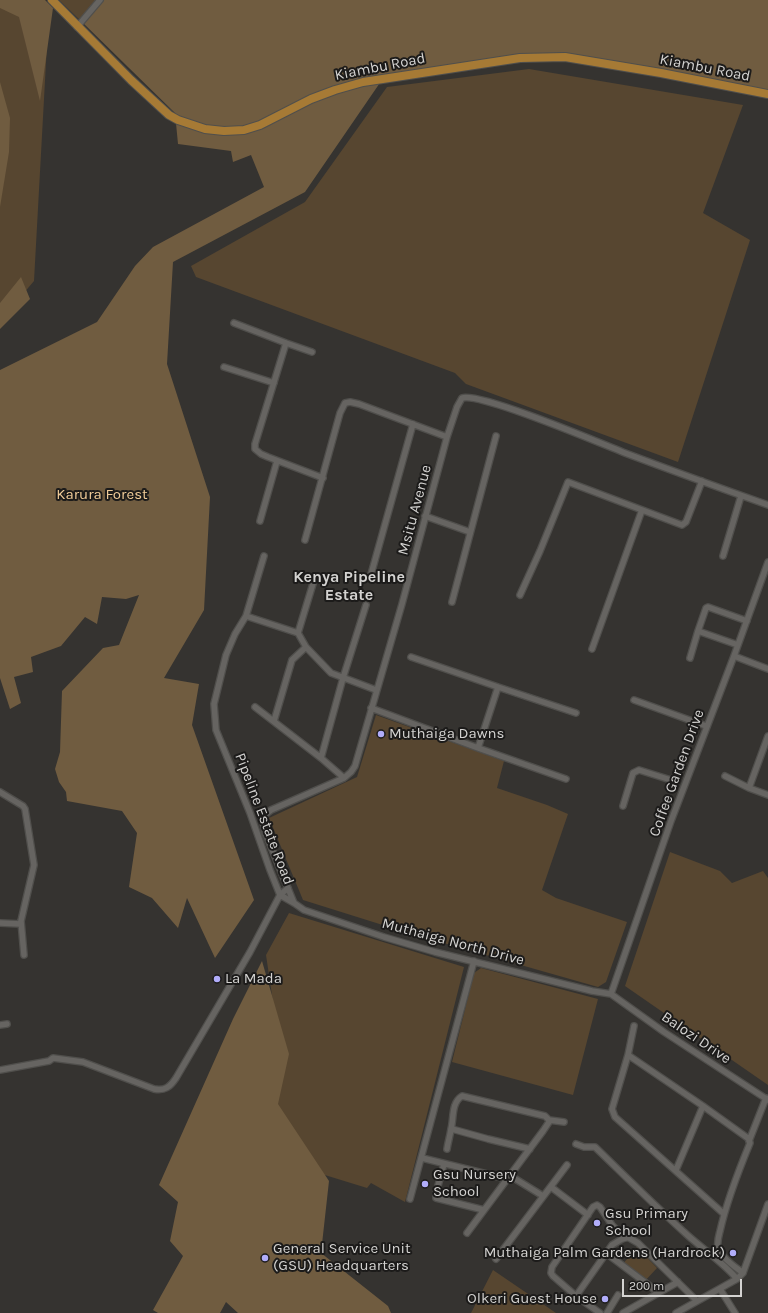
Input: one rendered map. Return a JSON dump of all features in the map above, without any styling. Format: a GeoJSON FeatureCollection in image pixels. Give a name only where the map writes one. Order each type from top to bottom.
{"type":"FeatureCollection","features":[{"type":"Feature","properties":{"kind":"highway","name":"Kiambu Road"},"geometry":{"type":"LineString","coordinates":[[52,0],[77,27],[169,115],[205,130],[244,130],[260,125],[311,99],[363,82],[527,57],[565,57],[661,73],[768,94]]}},
{"type":"Feature","properties":{"kind":"street"},"geometry":{"type":"LineString","coordinates":[[77,27],[100,0]]}},
{"type":"Feature","properties":{"kind":"street"},"geometry":{"type":"LineString","coordinates":[[234,323],[312,352]]}},
{"type":"Feature","properties":{"kind":"street"},"geometry":{"type":"LineString","coordinates":[[286,343],[255,444],[255,449],[261,454],[277,461],[323,478]]}},
{"type":"Feature","properties":{"kind":"street"},"geometry":{"type":"LineString","coordinates":[[224,367],[274,383]]}},
{"type":"Feature","properties":{"kind":"street","name":"Msitu Avenue"},"geometry":{"type":"LineString","coordinates":[[288,888],[265,832],[262,821],[263,816],[271,810],[344,778],[355,766],[402,604],[447,437],[460,399],[465,396],[469,396],[510,409],[768,505]]}},
{"type":"Feature","properties":{"kind":"street"},"geometry":{"type":"LineString","coordinates":[[305,540],[340,413],[345,403],[350,402],[359,404],[447,437]]}},
{"type":"Feature","properties":{"kind":"street"},"geometry":{"type":"LineString","coordinates":[[370,578],[413,424]]}},
{"type":"Feature","properties":{"kind":"street"},"geometry":{"type":"LineString","coordinates":[[452,602],[496,436]]}},
{"type":"Feature","properties":{"kind":"street"},"geometry":{"type":"LineString","coordinates":[[260,521],[277,461]]}},
{"type":"Feature","properties":{"kind":"street"},"geometry":{"type":"LineString","coordinates":[[520,595],[540,551],[568,482],[683,524],[686,522],[702,481]]}},
{"type":"Feature","properties":{"kind":"street"},"geometry":{"type":"LineString","coordinates":[[723,556],[741,496]]}},
{"type":"Feature","properties":{"kind":"street"},"geometry":{"type":"LineString","coordinates":[[592,649],[642,510]]}},
{"type":"Feature","properties":{"kind":"street"},"geometry":{"type":"LineString","coordinates":[[426,516],[470,532]]}},
{"type":"Feature","properties":{"kind":"street","name":"Pipeline Estate Road"},"geometry":{"type":"LineString","coordinates":[[0,1070],[49,1061],[53,1058],[83,1062],[154,1090],[163,1090],[168,1088],[176,1078],[250,952],[280,895],[250,813],[216,730],[214,704],[226,655],[233,636],[246,616],[264,556]]}},
{"type":"Feature","properties":{"kind":"street","name":"Coffee Garden Drive"},"geometry":{"type":"LineString","coordinates":[[611,994],[671,821],[768,562]]}},
{"type":"Feature","properties":{"kind":"street"},"geometry":{"type":"LineString","coordinates":[[298,633],[315,577]]}},
{"type":"Feature","properties":{"kind":"street"},"geometry":{"type":"LineString","coordinates":[[321,758],[343,678],[366,605]]}},
{"type":"Feature","properties":{"kind":"street"},"geometry":{"type":"LineString","coordinates":[[690,658],[706,608],[708,607],[746,621]]}},
{"type":"Feature","properties":{"kind":"street"},"geometry":{"type":"LineString","coordinates":[[246,616],[298,633],[306,647],[331,673],[376,690]]}},
{"type":"Feature","properties":{"kind":"street"},"geometry":{"type":"LineString","coordinates":[[698,631],[738,645]]}},
{"type":"Feature","properties":{"kind":"street"},"geometry":{"type":"LineString","coordinates":[[274,721],[292,660],[306,647]]}},
{"type":"Feature","properties":{"kind":"street"},"geometry":{"type":"LineString","coordinates":[[734,656],[768,669]]}},
{"type":"Feature","properties":{"kind":"street"},"geometry":{"type":"LineString","coordinates":[[411,657],[576,713]]}},
{"type":"Feature","properties":{"kind":"street"},"geometry":{"type":"LineString","coordinates":[[478,748],[498,687]]}},
{"type":"Feature","properties":{"kind":"street"},"geometry":{"type":"LineString","coordinates":[[634,700],[706,726]]}},
{"type":"Feature","properties":{"kind":"street"},"geometry":{"type":"LineString","coordinates":[[255,707],[321,758],[344,778]]}},
{"type":"Feature","properties":{"kind":"street"},"geometry":{"type":"LineString","coordinates":[[371,708],[478,748],[566,778]]}},
{"type":"Feature","properties":{"kind":"street"},"geometry":{"type":"LineString","coordinates":[[749,788],[768,736]]}},
{"type":"Feature","properties":{"kind":"street"},"geometry":{"type":"LineString","coordinates":[[623,806],[633,773],[639,770],[671,780]]}},
{"type":"Feature","properties":{"kind":"street"},"geometry":{"type":"LineString","coordinates":[[725,776],[749,788],[768,794]]}},
{"type":"Feature","properties":{"kind":"street"},"geometry":{"type":"LineString","coordinates":[[0,792],[23,806],[25,809],[34,865],[20,924],[24,955]]}},
{"type":"Feature","properties":{"kind":"street"},"geometry":{"type":"LineString","coordinates":[[288,888],[294,903],[280,895],[288,888]]}},
{"type":"Feature","properties":{"kind":"street","name":"Muthaiga North Drive"},"geometry":{"type":"LineString","coordinates":[[294,903],[304,910],[384,937],[592,991],[611,994]]}},
{"type":"Feature","properties":{"kind":"street"},"geometry":{"type":"LineString","coordinates":[[0,923],[20,924]]}},
{"type":"Feature","properties":{"kind":"street"},"geometry":{"type":"LineString","coordinates":[[410,1199],[474,961]]}},
{"type":"Feature","properties":{"kind":"street","name":"Balozi Drive"},"geometry":{"type":"LineString","coordinates":[[611,994],[664,1032],[767,1099]]}},
{"type":"Feature","properties":{"kind":"street"},"geometry":{"type":"LineString","coordinates":[[0,1025],[7,1024]]}},
{"type":"Feature","properties":{"kind":"street"},"geometry":{"type":"LineString","coordinates":[[634,1026],[628,1055],[612,1109],[615,1117],[724,1214]]}},
{"type":"Feature","properties":{"kind":"street"},"geometry":{"type":"LineString","coordinates":[[628,1055],[747,1137],[749,1141]]}},
{"type":"Feature","properties":{"kind":"street"},"geometry":{"type":"LineString","coordinates":[[447,1149],[452,1129],[455,1105],[462,1096],[545,1116],[549,1120],[564,1122]]}},
{"type":"Feature","properties":{"kind":"street"},"geometry":{"type":"LineString","coordinates":[[743,1273],[726,1259],[718,1246],[724,1214],[749,1141],[767,1099]]}},
{"type":"Feature","properties":{"kind":"street"},"geometry":{"type":"LineString","coordinates":[[676,1170],[703,1106]]}},
{"type":"Feature","properties":{"kind":"street"},"geometry":{"type":"LineString","coordinates":[[467,1233],[545,1128],[549,1120]]}},
{"type":"Feature","properties":{"kind":"street"},"geometry":{"type":"LineString","coordinates":[[452,1129],[494,1141],[530,1148]]}},
{"type":"Feature","properties":{"kind":"street"},"geometry":{"type":"LineString","coordinates":[[576,1144],[584,1147],[595,1147],[661,1211],[737,1279]]}},
{"type":"Feature","properties":{"kind":"street"},"geometry":{"type":"LineString","coordinates":[[422,1158],[508,1177],[542,1196]]}},
{"type":"Feature","properties":{"kind":"street"},"geometry":{"type":"LineString","coordinates":[[444,1164],[436,1198],[484,1210]]}},
{"type":"Feature","properties":{"kind":"street"},"geometry":{"type":"LineString","coordinates":[[496,1259],[542,1196],[567,1165]]}},
{"type":"Feature","properties":{"kind":"street"},"geometry":{"type":"LineString","coordinates":[[551,1186],[588,1215]]}},
{"type":"Feature","properties":{"kind":"street"},"geometry":{"type":"LineString","coordinates":[[676,1313],[737,1279],[743,1273],[768,1204]]}},
{"type":"Feature","properties":{"kind":"street"},"geometry":{"type":"LineString","coordinates":[[600,1313],[576,1296],[553,1276],[551,1270],[593,1207],[598,1206],[620,1232],[638,1243],[698,1301]]}},
{"type":"Feature","properties":{"kind":"street"},"geometry":{"type":"LineString","coordinates":[[576,1296],[615,1242],[629,1237]]}},
{"type":"Feature","properties":{"kind":"street"},"geometry":{"type":"LineString","coordinates":[[606,1253],[659,1293]]}},
{"type":"Feature","properties":{"kind":"street"},"geometry":{"type":"LineString","coordinates":[[623,1313],[678,1282]]}},
{"type":"Feature","properties":{"kind":"street"},"geometry":{"type":"LineString","coordinates":[[720,1289],[735,1313]]}},
{"type":"Feature","properties":{"kind":"street"},"geometry":{"type":"LineString","coordinates":[[607,1313],[618,1295]]}},
{"type":"Feature","properties":{"kind":"shaded area"},"geometry":{"type":"Polygon","coordinates":[[[0,0],[49,8],[34,281],[0,321],[0,0]]]}},
{"type":"Feature","properties":{"kind":"shaded area"},"geometry":{"type":"Polygon","coordinates":[[[59,0],[101,0],[81,21],[59,0]]]}},
{"type":"Feature","properties":{"kind":"shaded area"},"geometry":{"type":"Polygon","coordinates":[[[529,69],[743,105],[703,213],[750,240],[678,462],[466,384],[455,373],[196,277],[191,266],[305,202],[387,87],[529,69]]]}},
{"type":"Feature","properties":{"kind":"shaded area"},"geometry":{"type":"Polygon","coordinates":[[[376,715],[504,761],[497,788],[547,805],[568,814],[542,890],[556,898],[627,922],[606,982],[598,987],[405,932],[303,900],[269,818],[357,777],[376,715]]]}},
{"type":"Feature","properties":{"kind":"shaded area"},"geometry":{"type":"Polygon","coordinates":[[[670,852],[720,871],[732,883],[763,871],[768,878],[768,1085],[625,986],[670,852]]]}},
{"type":"Feature","properties":{"kind":"shaded area"},"geometry":{"type":"Polygon","coordinates":[[[289,913],[464,967],[405,1202],[371,1183],[367,1188],[250,1152],[277,1029],[266,955],[289,913]]]}},
{"type":"Feature","properties":{"kind":"shaded area"},"geometry":{"type":"Polygon","coordinates":[[[481,968],[598,999],[573,1095],[452,1062],[474,973],[481,968]]]}},
{"type":"Feature","properties":{"kind":"shaded area"},"geometry":{"type":"Polygon","coordinates":[[[637,1247],[657,1268],[644,1282],[622,1265],[637,1247]]]}},
{"type":"Feature","properties":{"kind":"shaded area"},"geometry":{"type":"Polygon","coordinates":[[[493,1270],[556,1313],[471,1313],[493,1270]]]}},
{"type":"Feature","properties":{"kind":"green space"},"geometry":{"type":"Polygon","coordinates":[[[0,0],[45,0],[53,8],[40,101],[19,17],[0,8],[0,0]]]}},
{"type":"Feature","properties":{"kind":"green space","name":"Karura Forest"},"geometry":{"type":"Polygon","coordinates":[[[100,0],[768,0],[768,95],[529,55],[386,74],[305,192],[173,262],[167,364],[210,497],[204,610],[164,678],[199,684],[192,725],[254,900],[215,958],[187,898],[178,928],[152,898],[129,887],[137,833],[122,811],[67,801],[66,792],[59,782],[55,769],[60,752],[62,691],[103,648],[119,645],[139,595],[126,599],[102,597],[97,624],[85,617],[61,646],[31,657],[33,672],[14,677],[21,703],[10,709],[0,678],[0,370],[97,322],[135,266],[153,247],[264,187],[251,155],[233,162],[231,151],[178,144],[175,113],[81,21],[100,0]]]}},
{"type":"Feature","properties":{"kind":"green space"},"geometry":{"type":"Polygon","coordinates":[[[0,82],[10,118],[9,152],[0,207],[0,82]]]}},
{"type":"Feature","properties":{"kind":"green space"},"geometry":{"type":"Polygon","coordinates":[[[21,277],[30,299],[0,329],[0,303],[21,277]]]}},
{"type":"Feature","properties":{"kind":"green space"},"geometry":{"type":"Polygon","coordinates":[[[262,961],[289,1054],[278,1104],[329,1181],[321,1253],[388,1306],[391,1313],[238,1313],[226,1302],[220,1313],[158,1313],[153,1310],[183,1256],[170,1241],[178,1202],[159,1185],[233,1019],[262,961]]]}},
{"type":"Feature","properties":{"kind":"place","name":"Muthaiga Dawns"},"geometry":{"type":"Point","coordinates":[381,734]}},
{"type":"Feature","properties":{"kind":"place","name":"La Mada"},"geometry":{"type":"Point","coordinates":[217,979]}},
{"type":"Feature","properties":{"kind":"place","name":"Gsu Nursery School"},"geometry":{"type":"Point","coordinates":[425,1184]}},
{"type":"Feature","properties":{"kind":"place","name":"Gsu Primary School"},"geometry":{"type":"Point","coordinates":[597,1223]}},
{"type":"Feature","properties":{"kind":"place","name":"Muthaiga Palm Gardens (Hardrock)"},"geometry":{"type":"Point","coordinates":[733,1253]}},
{"type":"Feature","properties":{"kind":"place","name":"General Service Unit (GSU) Headquarters"},"geometry":{"type":"Point","coordinates":[265,1258]}},
{"type":"Feature","properties":{"kind":"place","name":"Olkeri Guest House"},"geometry":{"type":"Point","coordinates":[605,1299]}},
{"type":"Feature","properties":{"kind":"district","name":"Kenya Pipeline Estate"},"geometry":{"type":"Point","coordinates":[349,586]}}]}
